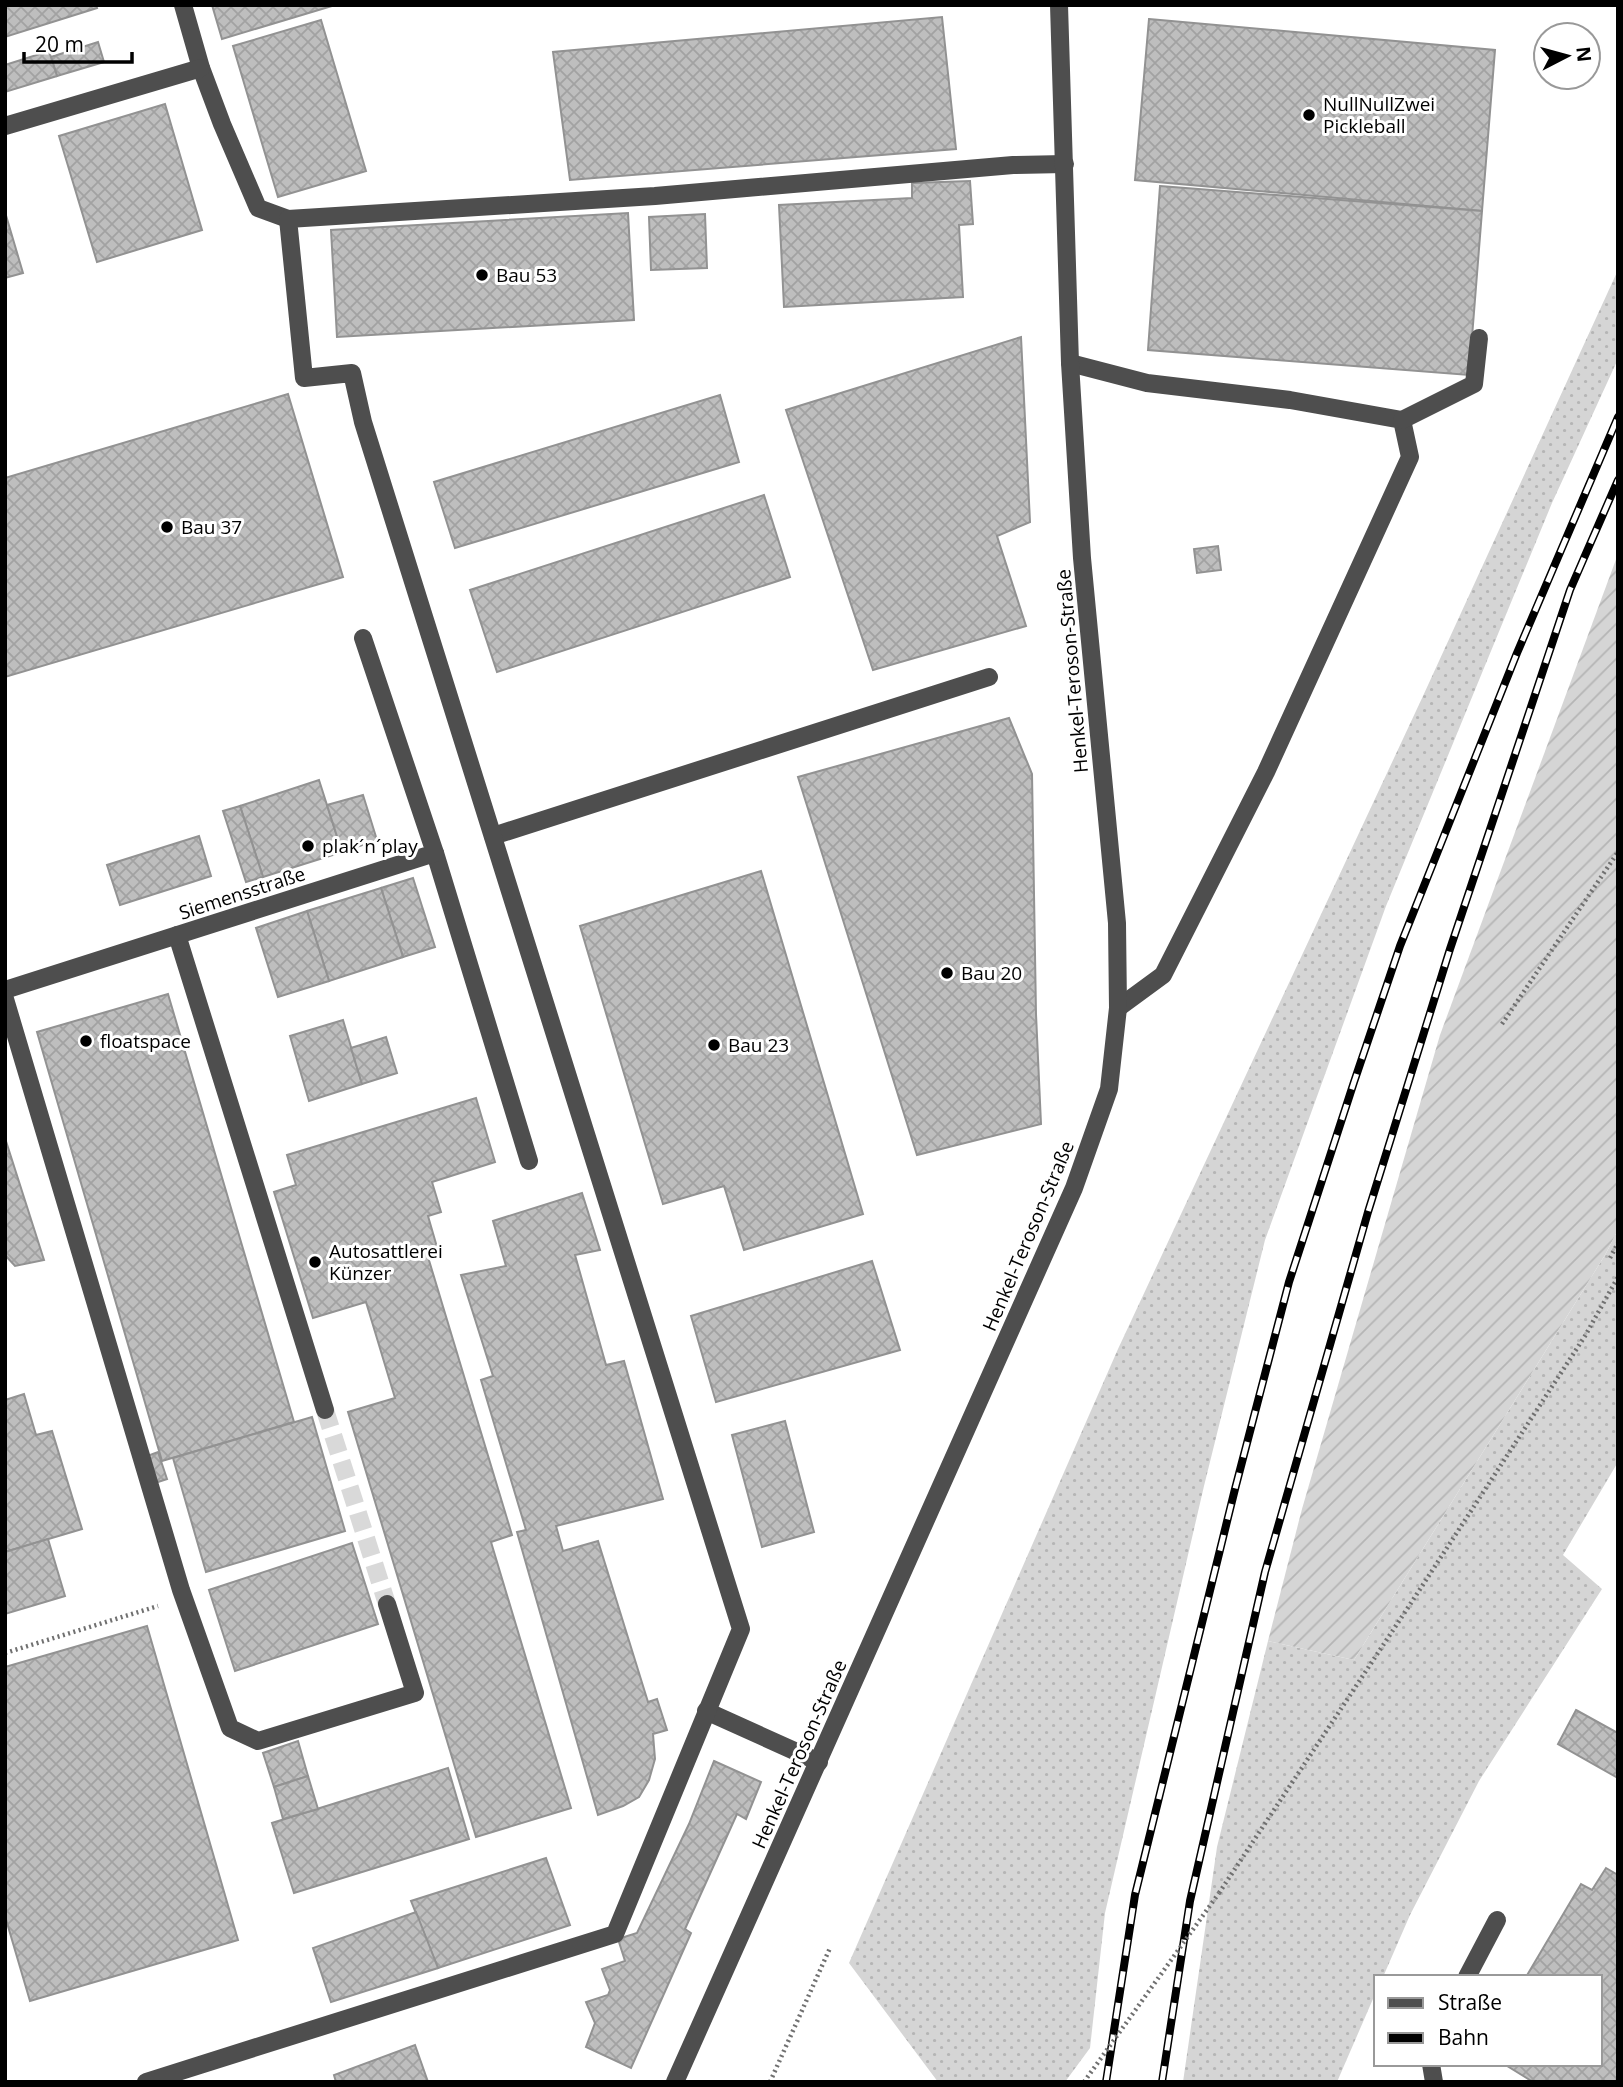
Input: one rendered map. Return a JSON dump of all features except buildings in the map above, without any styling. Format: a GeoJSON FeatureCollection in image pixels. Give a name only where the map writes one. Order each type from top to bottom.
{"type":"FeatureCollection","features":[{"type":"Feature","properties":{"kind":"street"},"geometry":{"type":"LineString","coordinates":[[183,5],[201,68],[258,208],[288,219],[654,195],[1013,165],[1065,164]]}},
{"type":"Feature","properties":{"kind":"street","name":"Henkel-Teroson-Straße"},"geometry":{"type":"LineString","coordinates":[[676,2082],[1074,1188],[1109,1089],[1118,1008],[1116,923],[1082,558],[1070,363],[1059,5]]}},
{"type":"Feature","properties":{"kind":"street"},"geometry":{"type":"LineString","coordinates":[[5,126],[201,68]]}},
{"type":"Feature","properties":{"kind":"street"},"geometry":{"type":"LineString","coordinates":[[146,2082],[615,1934],[741,1629],[363,422],[352,373],[304,378],[288,219]]}},
{"type":"Feature","properties":{"kind":"street"},"geometry":{"type":"LineString","coordinates":[[1070,363],[1147,383],[1290,400],[1402,420],[1475,384],[1479,338]]}},
{"type":"Feature","properties":{"kind":"street"},"geometry":{"type":"LineString","coordinates":[[1118,1008],[1163,975],[1266,772],[1410,457],[1402,420]]}},
{"type":"Feature","properties":{"kind":"street"},"geometry":{"type":"LineString","coordinates":[[363,638],[435,853],[529,1161]]}},
{"type":"Feature","properties":{"kind":"street"},"geometry":{"type":"LineString","coordinates":[[493,836],[989,677]]}},
{"type":"Feature","properties":{"kind":"street","name":"Siemensstraße"},"geometry":{"type":"LineString","coordinates":[[5,990],[435,853]]}},
{"type":"Feature","properties":{"kind":"street"},"geometry":{"type":"LineString","coordinates":[[177,935],[326,1410]]}},
{"type":"Feature","properties":{"kind":"street"},"geometry":{"type":"LineString","coordinates":[[5,999],[184,1597],[230,1728],[258,1741],[415,1693],[387,1604]]}},
{"type":"Feature","properties":{"kind":"street"},"geometry":{"type":"LineString","coordinates":[[706,1711],[819,1762]]}},
{"type":"Feature","properties":{"kind":"street"},"geometry":{"type":"LineString","coordinates":[[1468,1975],[1497,1920]]}},
{"type":"Feature","properties":{"kind":"path"},"geometry":{"type":"LineString","coordinates":[[1502,1024],[1618,852]]}},
{"type":"Feature","properties":{"kind":"path"},"geometry":{"type":"LineString","coordinates":[[1610,1258],[1618,1243]]}},
{"type":"Feature","properties":{"kind":"path"},"geometry":{"type":"LineString","coordinates":[[1084,2082],[1219,1892],[1411,1603],[1577,1348],[1618,1277]]}},
{"type":"Feature","properties":{"kind":"path"},"geometry":{"type":"LineString","coordinates":[[5,1653],[184,1597]]}},
{"type":"Feature","properties":{"kind":"path"},"geometry":{"type":"LineString","coordinates":[[771,2082],[830,1948]]}},
{"type":"Feature","properties":{"kind":"shaded area"},"geometry":{"type":"Polygon","coordinates":[[[1618,270],[1618,359],[1552,503],[1386,906],[1265,1240],[1204,1486],[1105,1913],[1090,2048],[1065,2082],[938,2082],[849,1963],[1118,1349],[1423,696],[1618,270]]]}},
{"type":"Feature","properties":{"kind":"shaded area"},"geometry":{"type":"Polygon","coordinates":[[[1618,554],[1618,1230],[1354,1660],[1268,1641],[1302,1509],[1440,1035],[1618,554]]]}},
{"type":"Feature","properties":{"kind":"shaded area"},"geometry":{"type":"Polygon","coordinates":[[[1618,1230],[1618,1462],[1563,1555],[1602,1589],[1479,1781],[1410,1915],[1384,1975],[1374,1975],[1374,1997],[1337,2082],[1183,2082],[1217,1847],[1268,1641],[1354,1660],[1618,1230]]]}},
{"type":"Feature","properties":{"kind":"tunnel"},"geometry":{"type":"LineString","coordinates":[[325,1410],[387,1604]]}},
{"type":"Feature","properties":{"kind":"railway"},"geometry":{"type":"LineString","coordinates":[[1106,2082],[1135,1895],[1289,1282],[1400,946],[1517,653],[1618,417]]}},
{"type":"Feature","properties":{"kind":"railway"},"geometry":{"type":"LineString","coordinates":[[1162,2082],[1190,1901],[1265,1572],[1368,1212],[1450,949],[1570,590],[1618,480]]}},
{"type":"Feature","properties":{"kind":"place","name":"NullNullZwei Pickleball"},"geometry":{"type":"Point","coordinates":[1309,115]}},
{"type":"Feature","properties":{"kind":"place","name":"Bau 53"},"geometry":{"type":"Point","coordinates":[482,275]}},
{"type":"Feature","properties":{"kind":"place","name":"Bau 37"},"geometry":{"type":"Point","coordinates":[167,527]}},
{"type":"Feature","properties":{"kind":"place","name":"plak´n´play"},"geometry":{"type":"Point","coordinates":[308,846]}},
{"type":"Feature","properties":{"kind":"place","name":"Bau 20"},"geometry":{"type":"Point","coordinates":[947,973]}},
{"type":"Feature","properties":{"kind":"place","name":"floatspace"},"geometry":{"type":"Point","coordinates":[86,1041]}},
{"type":"Feature","properties":{"kind":"place","name":"Bau 23"},"geometry":{"type":"Point","coordinates":[714,1045]}},
{"type":"Feature","properties":{"kind":"place","name":"Autosattlerei Künzer"},"geometry":{"type":"Point","coordinates":[315,1262]}}]}
